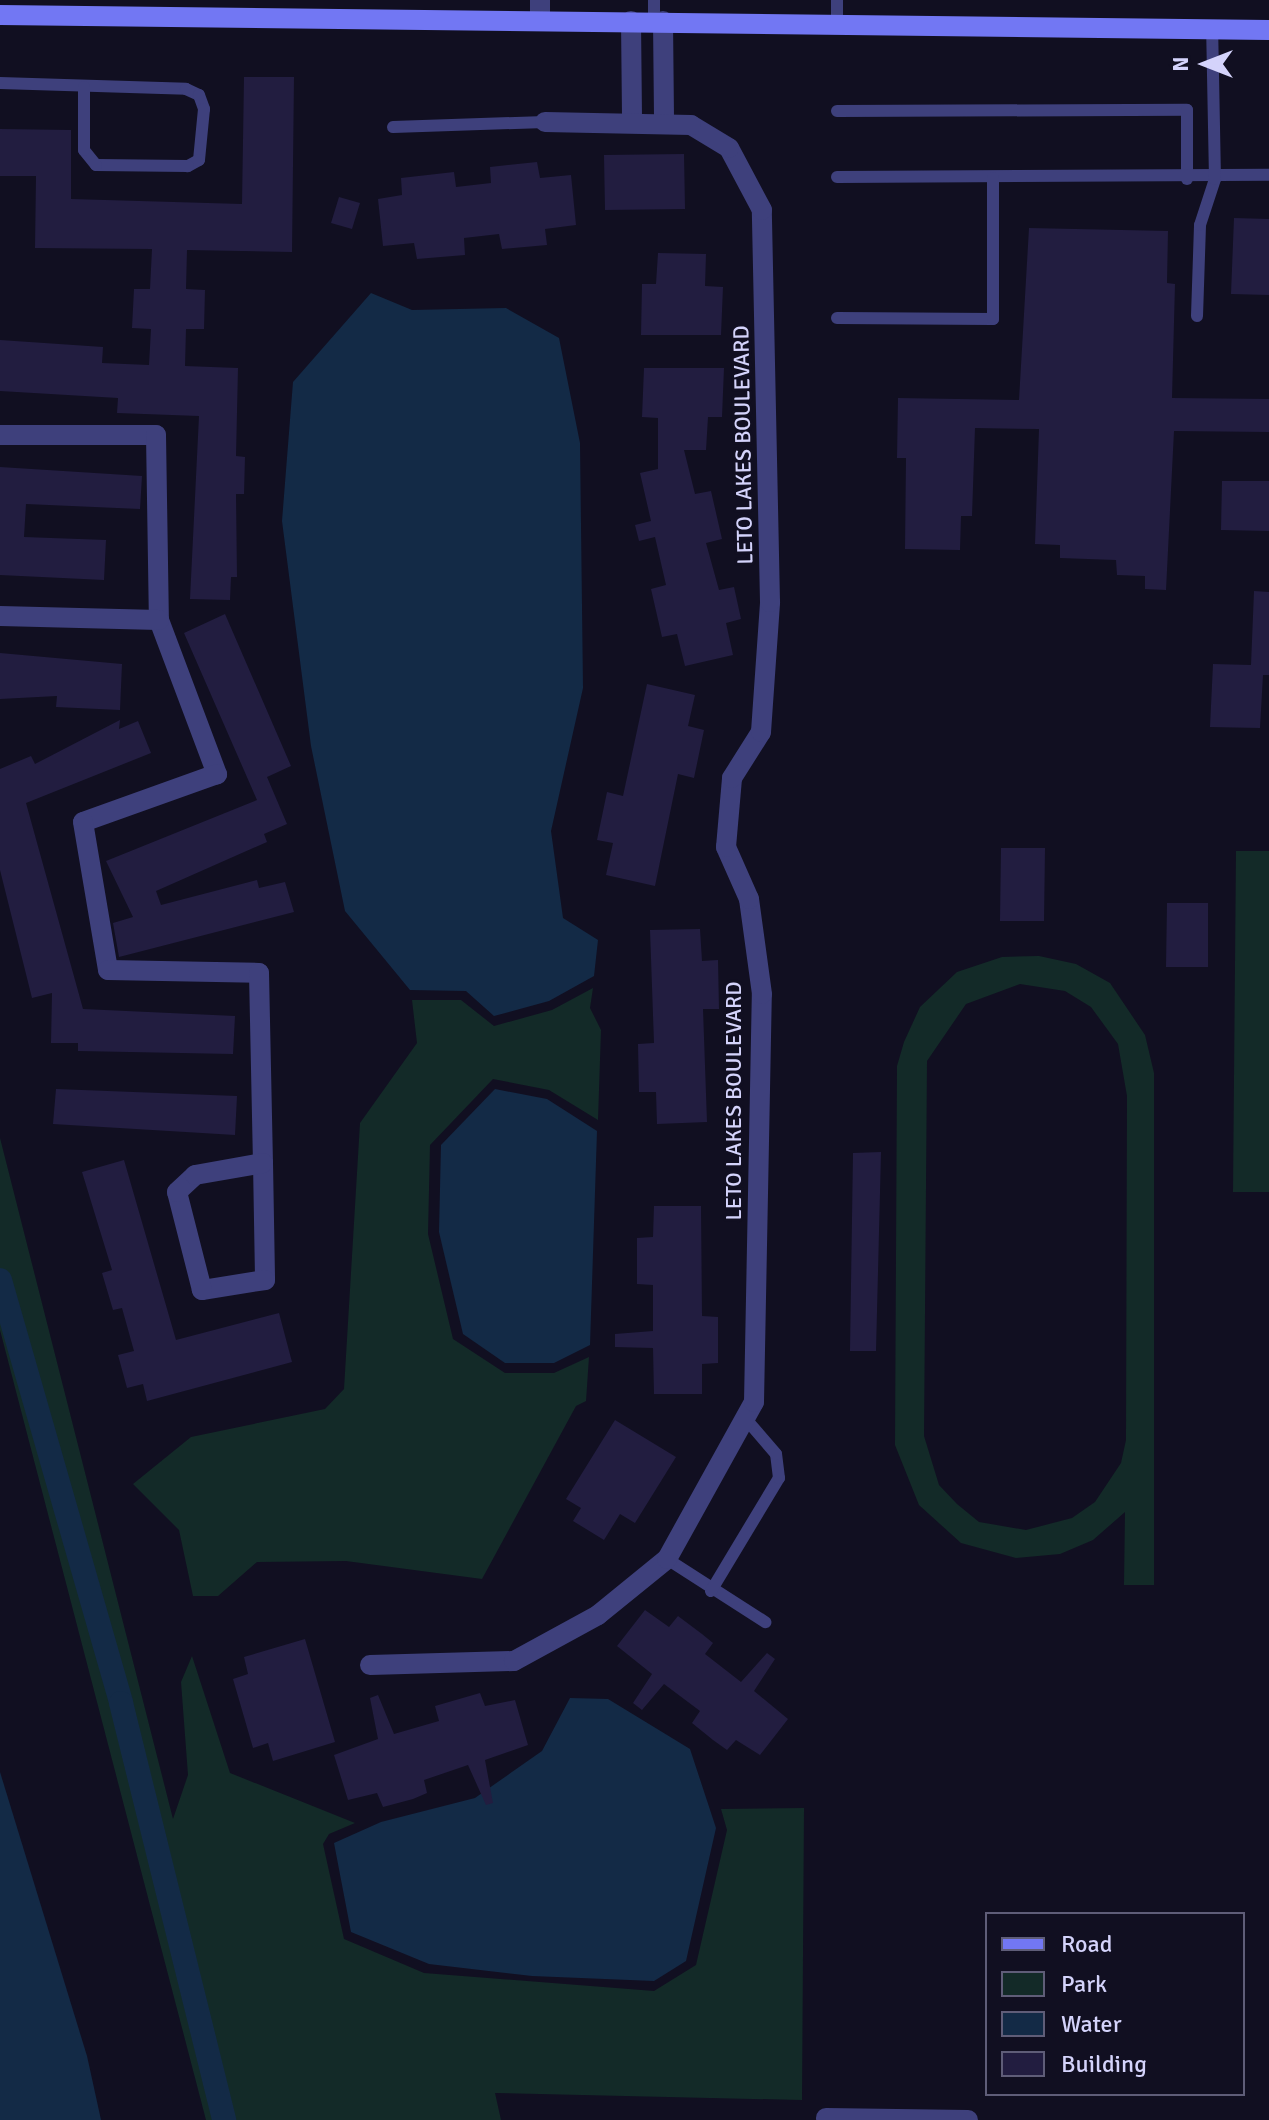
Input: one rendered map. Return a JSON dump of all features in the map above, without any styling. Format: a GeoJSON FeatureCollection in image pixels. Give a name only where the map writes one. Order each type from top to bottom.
{"type":"FeatureCollection","features":[{"type":"Feature","properties":{"kind":"street"},"geometry":{"type":"LineString","coordinates":[[0,15],[87,8],[540,10],[631,21],[1269,30]]}},
{"type":"Feature","properties":{"kind":"street"},"geometry":{"type":"LineString","coordinates":[[631,21],[632,120]]}},
{"type":"Feature","properties":{"kind":"street"},"geometry":{"type":"LineString","coordinates":[[659,21],[664,120]]}},
{"type":"Feature","properties":{"kind":"street","name":"LETO LAKES BOULEVARD"},"geometry":{"type":"LineString","coordinates":[[370,1665],[514,1661],[598,1615],[667,1559],[754,1402],[762,994],[749,899],[726,847],[732,778],[761,732],[770,602],[762,210],[729,148],[715,135],[664,120],[545,122]]}},
{"type":"Feature","properties":{"kind":"street"},"geometry":{"type":"LineString","coordinates":[[0,435],[156,435],[159,620],[217,774],[83,822],[108,970],[259,973],[263,1163],[265,1280],[202,1290],[177,1192],[195,1175],[263,1163]]}},
{"type":"Feature","properties":{"kind":"street"},"geometry":{"type":"LineString","coordinates":[[0,616],[159,620]]}},
{"type":"Feature","properties":{"kind":"street"},"geometry":{"type":"LineString","coordinates":[[824,2119],[968,2120]]}},
{"type":"Feature","properties":{"kind":"lane"},"geometry":{"type":"LineString","coordinates":[[654,0],[659,21]]}},
{"type":"Feature","properties":{"kind":"lane"},"geometry":{"type":"LineString","coordinates":[[837,0],[837,25]]}},
{"type":"Feature","properties":{"kind":"lane"},"geometry":{"type":"LineString","coordinates":[[1197,316],[1200,225],[1215,179],[1212,29]]}},
{"type":"Feature","properties":{"kind":"lane"},"geometry":{"type":"LineString","coordinates":[[0,83],[186,89],[199,95],[205,145],[199,160],[188,166],[96,165],[84,150],[84,87]]}},
{"type":"Feature","properties":{"kind":"lane"},"geometry":{"type":"LineString","coordinates":[[837,111],[1187,110],[1187,179]]}},
{"type":"Feature","properties":{"kind":"lane"},"geometry":{"type":"LineString","coordinates":[[393,127],[545,122]]}},
{"type":"Feature","properties":{"kind":"lane"},"geometry":{"type":"LineString","coordinates":[[837,177],[1266,179]]}},
{"type":"Feature","properties":{"kind":"lane"},"geometry":{"type":"LineString","coordinates":[[837,318],[993,319],[993,178]]}},
{"type":"Feature","properties":{"kind":"lane"},"geometry":{"type":"LineString","coordinates":[[711,1591],[779,1478],[776,1454],[745,1418]]}},
{"type":"Feature","properties":{"kind":"lane"},"geometry":{"type":"LineString","coordinates":[[667,1559],[711,1591],[765,1622]]}},
{"type":"Feature","properties":{"kind":"green space"},"geometry":{"type":"Polygon","coordinates":[[[1236,851],[1269,851],[1269,1192],[1233,1192],[1236,851]]]}},
{"type":"Feature","properties":{"kind":"green space"},"geometry":{"type":"Polygon","coordinates":[[[1039,956],[1076,964],[1110,983],[1145,1035],[1154,1073],[1154,1585],[1124,1585],[1125,1512],[1093,1540],[1060,1554],[1016,1558],[961,1543],[919,1505],[895,1445],[897,1066],[920,1007],[957,972],[1002,957],[1039,956]],[[1020,984],[966,1004],[927,1061],[924,1436],[939,1485],[957,1504],[979,1522],[1026,1530],[1072,1518],[1095,1502],[1121,1463],[1126,1440],[1127,1096],[1118,1044],[1091,1007],[1065,991],[1020,984]]]}},
{"type":"Feature","properties":{"kind":"green space"},"geometry":{"type":"Polygon","coordinates":[[[593,988],[590,1008],[601,1030],[598,1120],[549,1090],[493,1079],[430,1145],[428,1234],[453,1339],[505,1373],[554,1373],[589,1357],[586,1401],[576,1406],[482,1579],[346,1561],[257,1562],[218,1596],[193,1596],[179,1530],[133,1484],[191,1437],[325,1409],[344,1389],[360,1123],[417,1043],[412,1000],[461,1000],[494,1026],[552,1010],[593,988]]]}},
{"type":"Feature","properties":{"kind":"green space"},"geometry":{"type":"Polygon","coordinates":[[[0,1138],[173,1819],[188,1775],[181,1682],[192,1656],[230,1773],[355,1823],[329,1834],[323,1844],[344,1939],[424,1973],[654,1991],[696,1965],[727,1830],[721,1809],[804,1808],[802,2100],[495,2093],[501,2120],[206,2120],[0,1330],[0,1138]]]}},
{"type":"Feature","properties":{"kind":"water"},"geometry":{"type":"Polygon","coordinates":[[[371,293],[412,310],[506,308],[559,338],[580,443],[583,688],[551,831],[563,918],[598,940],[594,976],[549,1001],[494,1016],[466,991],[410,990],[345,911],[311,746],[282,521],[293,382],[371,293]]]}},
{"type":"Feature","properties":{"kind":"water"},"geometry":{"type":"Polygon","coordinates":[[[495,1089],[547,1099],[597,1131],[590,1345],[554,1363],[505,1363],[463,1334],[439,1232],[441,1145],[495,1089]]]}},
{"type":"Feature","properties":{"kind":"water"},"geometry":{"type":"Polygon","coordinates":[[[570,1698],[608,1699],[690,1749],[716,1828],[686,1961],[654,1981],[532,1976],[429,1964],[351,1932],[334,1843],[381,1822],[475,1798],[542,1751],[570,1698]]]}},
{"type":"Feature","properties":{"kind":"water"},"geometry":{"type":"Polygon","coordinates":[[[0,1772],[87,2056],[101,2120],[0,2120],[0,1772]]]}},
{"type":"Feature","properties":{"kind":"building"},"geometry":{"type":"Polygon","coordinates":[[[244,77],[294,77],[292,252],[187,250],[186,289],[205,290],[204,329],[186,329],[185,366],[238,368],[236,456],[245,457],[244,494],[236,494],[237,577],[231,577],[230,600],[190,599],[199,416],[117,413],[118,398],[0,391],[0,340],[103,347],[102,363],[149,365],[151,329],[132,328],[134,289],[150,289],[152,249],[35,248],[36,176],[0,176],[0,129],[71,130],[71,199],[242,204],[244,77]]]}},
{"type":"Feature","properties":{"kind":"building"},"geometry":{"type":"Polygon","coordinates":[[[684,154],[685,209],[605,210],[604,155],[684,154]]]}},
{"type":"Feature","properties":{"kind":"building"},"geometry":{"type":"Polygon","coordinates":[[[537,162],[540,178],[571,175],[576,225],[545,229],[547,245],[502,249],[499,234],[464,238],[465,255],[417,259],[414,243],[383,246],[378,199],[402,195],[401,178],[454,172],[456,187],[491,183],[490,167],[537,162]]]}},
{"type":"Feature","properties":{"kind":"building"},"geometry":{"type":"Polygon","coordinates":[[[339,197],[360,203],[352,229],[331,223],[339,197]]]}},
{"type":"Feature","properties":{"kind":"building"},"geometry":{"type":"Polygon","coordinates":[[[1234,218],[1269,219],[1269,295],[1231,294],[1234,218]]]}},
{"type":"Feature","properties":{"kind":"building"},"geometry":{"type":"Polygon","coordinates":[[[1029,228],[1168,231],[1167,283],[1175,284],[1172,398],[1269,399],[1269,432],[1174,431],[1166,590],[1145,589],[1145,576],[1117,575],[1116,560],[1060,558],[1060,545],[1035,544],[1039,429],[975,428],[972,516],[961,516],[960,550],[905,549],[906,458],[897,458],[898,398],[1019,400],[1029,228]]]}},
{"type":"Feature","properties":{"kind":"building"},"geometry":{"type":"Polygon","coordinates":[[[658,253],[706,254],[705,286],[723,287],[721,335],[641,335],[642,284],[656,284],[658,253]]]}},
{"type":"Feature","properties":{"kind":"building"},"geometry":{"type":"Polygon","coordinates":[[[644,368],[724,368],[722,417],[708,417],[706,450],[684,450],[695,494],[711,491],[722,539],[706,543],[719,590],[734,587],[741,619],[726,623],[733,655],[685,666],[677,634],[662,637],[651,589],[666,585],[655,537],[639,541],[635,525],[651,521],[640,473],[658,469],[658,418],[642,417],[644,368]]]}},
{"type":"Feature","properties":{"kind":"building"},"geometry":{"type":"Polygon","coordinates":[[[0,467],[142,476],[140,509],[26,504],[24,537],[106,540],[104,580],[0,575],[0,467]]]}},
{"type":"Feature","properties":{"kind":"building"},"geometry":{"type":"Polygon","coordinates":[[[1222,481],[1269,481],[1269,531],[1221,530],[1222,481]]]}},
{"type":"Feature","properties":{"kind":"building"},"geometry":{"type":"Polygon","coordinates":[[[1254,591],[1269,592],[1269,675],[1263,675],[1260,728],[1210,727],[1213,664],[1251,665],[1254,591]]]}},
{"type":"Feature","properties":{"kind":"building"},"geometry":{"type":"Polygon","coordinates":[[[225,614],[291,766],[267,777],[287,824],[264,834],[267,842],[156,891],[161,905],[257,880],[259,888],[285,882],[294,912],[119,957],[113,923],[133,917],[106,861],[257,800],[184,633],[225,614]]]}},
{"type":"Feature","properties":{"kind":"building"},"geometry":{"type":"Polygon","coordinates":[[[0,653],[122,664],[120,710],[56,707],[57,696],[0,699],[0,653]]]}},
{"type":"Feature","properties":{"kind":"building"},"geometry":{"type":"Polygon","coordinates":[[[647,684],[695,695],[688,726],[704,730],[694,778],[678,774],[655,886],[606,875],[613,843],[597,840],[607,792],[623,796],[647,684]]]}},
{"type":"Feature","properties":{"kind":"building"},"geometry":{"type":"Polygon","coordinates":[[[120,720],[119,729],[138,721],[151,753],[26,803],[83,1009],[235,1016],[233,1054],[78,1051],[78,1043],[51,1043],[52,993],[32,998],[0,870],[0,769],[31,756],[35,764],[120,720]]]}},
{"type":"Feature","properties":{"kind":"building"},"geometry":{"type":"Polygon","coordinates":[[[1001,848],[1045,848],[1044,921],[1000,921],[1001,848]]]}},
{"type":"Feature","properties":{"kind":"building"},"geometry":{"type":"Polygon","coordinates":[[[1167,903],[1208,903],[1208,967],[1166,967],[1167,903]]]}},
{"type":"Feature","properties":{"kind":"building"},"geometry":{"type":"Polygon","coordinates":[[[700,929],[702,961],[718,960],[719,1009],[703,1009],[707,1122],[657,1124],[656,1092],[639,1092],[638,1044],[654,1043],[650,930],[700,929]]]}},
{"type":"Feature","properties":{"kind":"building"},"geometry":{"type":"Polygon","coordinates":[[[56,1089],[237,1096],[235,1135],[53,1124],[56,1089]]]}},
{"type":"Feature","properties":{"kind":"building"},"geometry":{"type":"Polygon","coordinates":[[[881,1152],[876,1351],[850,1351],[853,1153],[881,1152]]]}},
{"type":"Feature","properties":{"kind":"building"},"geometry":{"type":"Polygon","coordinates":[[[124,1160],[176,1340],[279,1313],[292,1362],[147,1401],[143,1384],[127,1388],[118,1355],[134,1351],[122,1308],[113,1310],[102,1273],[112,1270],[82,1172],[124,1160]]]}},
{"type":"Feature","properties":{"kind":"building"},"geometry":{"type":"Polygon","coordinates":[[[654,1206],[701,1206],[702,1316],[718,1317],[718,1363],[702,1364],[702,1394],[654,1394],[653,1348],[615,1347],[615,1334],[653,1331],[653,1285],[637,1284],[637,1238],[653,1237],[654,1206]]]}},
{"type":"Feature","properties":{"kind":"building"},"geometry":{"type":"Polygon","coordinates":[[[615,1420],[676,1457],[635,1523],[620,1514],[604,1540],[573,1521],[581,1508],[566,1499],[615,1420]]]}},
{"type":"Feature","properties":{"kind":"building"},"geometry":{"type":"Polygon","coordinates":[[[645,1610],[669,1627],[678,1616],[702,1634],[713,1643],[705,1654],[741,1682],[767,1653],[775,1659],[754,1691],[788,1719],[760,1755],[736,1740],[727,1750],[713,1740],[692,1723],[700,1711],[664,1684],[642,1710],[633,1703],[652,1674],[617,1646],[645,1610]]]}},
{"type":"Feature","properties":{"kind":"building"},"geometry":{"type":"Polygon","coordinates":[[[305,1639],[335,1742],[273,1761],[268,1743],[253,1748],[233,1679],[248,1674],[244,1657],[305,1639]]]}},
{"type":"Feature","properties":{"kind":"building"},"geometry":{"type":"Polygon","coordinates":[[[480,1693],[485,1706],[515,1700],[528,1745],[485,1760],[493,1803],[486,1805],[468,1765],[424,1780],[427,1793],[413,1799],[383,1807],[377,1793],[348,1800],[334,1755],[378,1739],[370,1698],[378,1695],[394,1734],[439,1721],[435,1706],[480,1693]]]}},
{"type":"Feature","properties":{"kind":"waterway"},"geometry":{"type":"LineString","coordinates":[[0,1280],[121,1703],[224,2120]]}}]}
